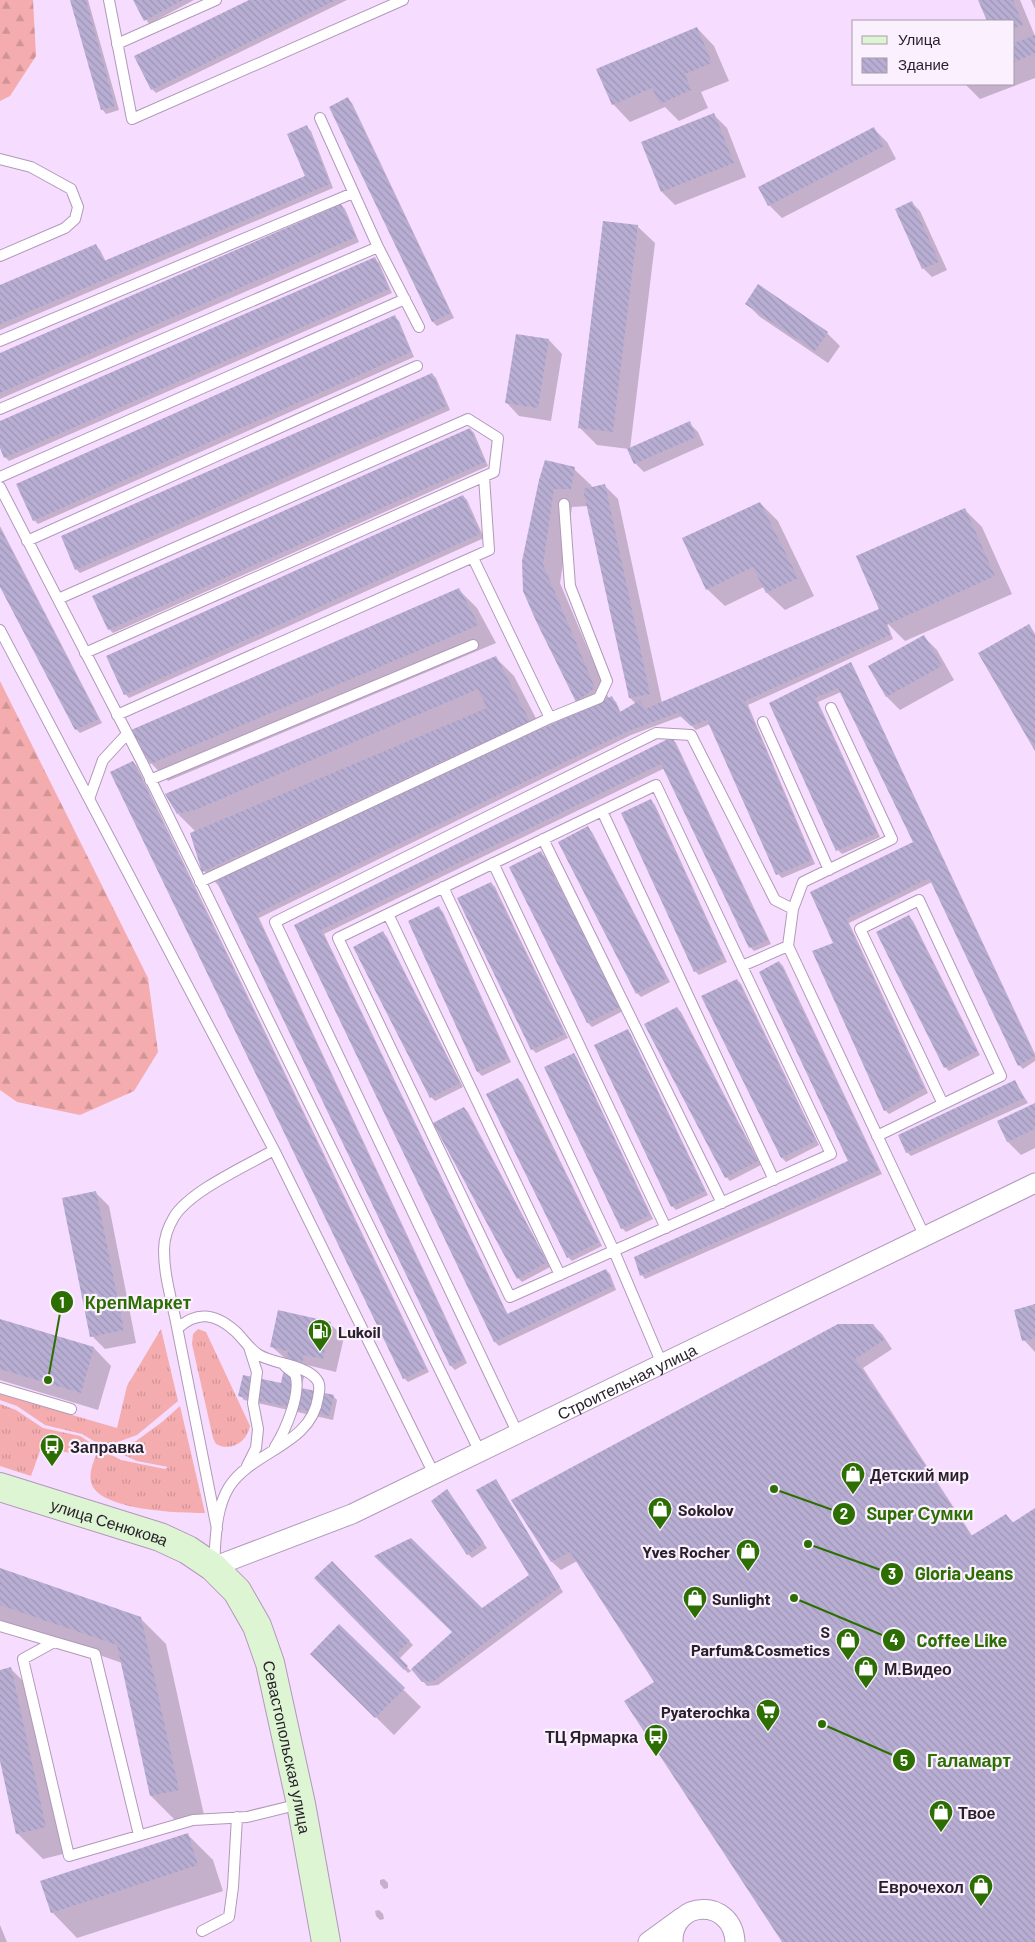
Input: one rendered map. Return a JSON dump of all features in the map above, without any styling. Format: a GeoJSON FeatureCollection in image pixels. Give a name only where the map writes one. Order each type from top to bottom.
{"type":"FeatureCollection","features":[{"type":"Feature","properties":{"kind":"main road","name":"улица Сенюкова"},"geometry":{"type":"LineString","coordinates":[[0,1487],[160,1537],[188,1550],[213,1567]]}},
{"type":"Feature","properties":{"kind":"main road","name":"Севастопольская улица"},"geometry":{"type":"LineString","coordinates":[[213,1567],[231,1584],[242,1598],[263,1639],[277,1692],[326,1942]]}},
{"type":"Feature","properties":{"kind":"street","name":"Строительная улица"},"geometry":{"type":"LineString","coordinates":[[213,1567],[352,1514],[1035,1183]]}},
{"type":"Feature","properties":{"kind":"street"},"geometry":{"type":"LineString","coordinates":[[648,1942],[686,1914],[695,1910],[705,1909],[715,1911],[724,1916],[734,1934],[734,1942]]}},
{"type":"Feature","properties":{"kind":"street"},"geometry":{"type":"LineString","coordinates":[[673,1942],[674,1930],[686,1914]]}},
{"type":"Feature","properties":{"kind":"lane"},"geometry":{"type":"LineString","coordinates":[[109,0],[132,119],[403,0]]}},
{"type":"Feature","properties":{"kind":"lane"},"geometry":{"type":"LineString","coordinates":[[117,44],[216,0]]}},
{"type":"Feature","properties":{"kind":"lane"},"geometry":{"type":"LineString","coordinates":[[320,118],[378,247],[419,327]]}},
{"type":"Feature","properties":{"kind":"lane"},"geometry":{"type":"LineString","coordinates":[[0,159],[31,167],[71,189],[78,207],[75,218],[65,228],[0,256]]}},
{"type":"Feature","properties":{"kind":"lane"},"geometry":{"type":"LineString","coordinates":[[0,341],[353,192]]}},
{"type":"Feature","properties":{"kind":"lane"},"geometry":{"type":"LineString","coordinates":[[0,409],[378,247]]}},
{"type":"Feature","properties":{"kind":"lane"},"geometry":{"type":"LineString","coordinates":[[0,477],[405,299]]}},
{"type":"Feature","properties":{"kind":"lane"},"geometry":{"type":"LineString","coordinates":[[27,541],[417,366]]}},
{"type":"Feature","properties":{"kind":"lane"},"geometry":{"type":"LineString","coordinates":[[58,599],[468,419],[498,438],[494,472],[85,653]]}},
{"type":"Feature","properties":{"kind":"lane"},"geometry":{"type":"LineString","coordinates":[[117,715],[489,550],[484,477]]}},
{"type":"Feature","properties":{"kind":"lane"},"geometry":{"type":"LineString","coordinates":[[0,487],[150,780],[480,1452]]}},
{"type":"Feature","properties":{"kind":"lane"},"geometry":{"type":"LineString","coordinates":[[200,882],[550,718],[599,698],[607,682],[570,586],[564,504]]}},
{"type":"Feature","properties":{"kind":"lane"},"geometry":{"type":"LineString","coordinates":[[472,558],[550,718]]}},
{"type":"Feature","properties":{"kind":"lane"},"geometry":{"type":"LineString","coordinates":[[0,630],[274,1150],[434,1474]]}},
{"type":"Feature","properties":{"kind":"lane"},"geometry":{"type":"LineString","coordinates":[[150,780],[473,645]]}},
{"type":"Feature","properties":{"kind":"lane"},"geometry":{"type":"LineString","coordinates":[[831,708],[892,839],[804,882],[793,909],[788,946],[925,1237]]}},
{"type":"Feature","properties":{"kind":"lane"},"geometry":{"type":"LineString","coordinates":[[763,722],[829,870]]}},
{"type":"Feature","properties":{"kind":"lane"},"geometry":{"type":"LineString","coordinates":[[518,1434],[274,922],[656,733],[691,735],[775,900],[793,909]]}},
{"type":"Feature","properties":{"kind":"lane"},"geometry":{"type":"LineString","coordinates":[[89,799],[103,760],[127,734]]}},
{"type":"Feature","properties":{"kind":"lane"},"geometry":{"type":"LineString","coordinates":[[656,785],[832,1154],[510,1296],[338,938],[602,811],[656,785]]}},
{"type":"Feature","properties":{"kind":"lane"},"geometry":{"type":"LineString","coordinates":[[602,811],[774,1180]]}},
{"type":"Feature","properties":{"kind":"lane"},"geometry":{"type":"LineString","coordinates":[[543,839],[722,1203]]}},
{"type":"Feature","properties":{"kind":"lane"},"geometry":{"type":"LineString","coordinates":[[493,863],[666,1228]]}},
{"type":"Feature","properties":{"kind":"lane"},"geometry":{"type":"LineString","coordinates":[[443,887],[614,1251],[662,1364]]}},
{"type":"Feature","properties":{"kind":"lane"},"geometry":{"type":"LineString","coordinates":[[877,1136],[1001,1076],[919,900],[860,929],[943,1104]]}},
{"type":"Feature","properties":{"kind":"lane"},"geometry":{"type":"LineString","coordinates":[[388,914],[560,1275]]}},
{"type":"Feature","properties":{"kind":"lane"},"geometry":{"type":"LineString","coordinates":[[742,966],[788,946]]}},
{"type":"Feature","properties":{"kind":"lane"},"geometry":{"type":"LineString","coordinates":[[218,1529],[178,1328],[168,1288],[164,1247],[167,1231],[184,1204],[212,1185],[274,1150]]}},
{"type":"Feature","properties":{"kind":"lane"},"geometry":{"type":"LineString","coordinates":[[178,1328],[184,1322],[201,1316],[217,1318],[236,1332],[262,1356],[308,1372],[318,1381],[320,1386],[312,1418],[294,1436],[243,1471]]}},
{"type":"Feature","properties":{"kind":"lane"},"geometry":{"type":"LineString","coordinates":[[213,1567],[218,1515],[222,1501],[230,1486],[243,1471],[256,1448],[258,1438],[254,1403],[257,1372],[249,1346]]}},
{"type":"Feature","properties":{"kind":"lane"},"geometry":{"type":"LineString","coordinates":[[273,1450],[287,1424],[296,1383],[292,1370],[277,1362]]}},
{"type":"Feature","properties":{"kind":"lane"},"geometry":{"type":"LineString","coordinates":[[0,1388],[70,1409]]}},
{"type":"Feature","properties":{"kind":"lane"},"geometry":{"type":"LineString","coordinates":[[0,1626],[95,1654],[139,1835]]}},
{"type":"Feature","properties":{"kind":"lane"},"geometry":{"type":"LineString","coordinates":[[54,1642],[23,1659],[69,1856],[193,1820],[246,1817],[300,1804]]}},
{"type":"Feature","properties":{"kind":"lane"},"geometry":{"type":"LineString","coordinates":[[202,1932],[229,1917],[233,1887],[237,1817]]}},
{"type":"Feature","properties":{"kind":"green space"},"geometry":{"type":"Polygon","coordinates":[[[0,0],[33,0],[36,56],[10,96],[0,101],[0,0]]]}},
{"type":"Feature","properties":{"kind":"green space"},"geometry":{"type":"Polygon","coordinates":[[[0,681],[148,978],[158,1052],[134,1091],[80,1115],[17,1102],[0,1090],[0,681]]]}},
{"type":"Feature","properties":{"kind":"green space"},"geometry":{"type":"Polygon","coordinates":[[[161,1329],[178,1401],[137,1435],[104,1447],[82,1434],[45,1425],[17,1406],[0,1400],[0,1394],[117,1428],[127,1386],[161,1329]]]}},
{"type":"Feature","properties":{"kind":"green space"},"geometry":{"type":"Polygon","coordinates":[[[198,1329],[206,1332],[250,1426],[246,1437],[233,1446],[227,1447],[216,1444],[213,1438],[192,1344],[193,1334],[198,1329]]]}},
{"type":"Feature","properties":{"kind":"green space"},"geometry":{"type":"Polygon","coordinates":[[[0,1404],[16,1410],[43,1428],[80,1436],[100,1449],[93,1452],[74,1442],[71,1453],[41,1448],[31,1476],[0,1466],[0,1404]]]}},
{"type":"Feature","properties":{"kind":"green space"},"geometry":{"type":"Polygon","coordinates":[[[180,1406],[205,1513],[160,1511],[124,1505],[108,1499],[97,1492],[91,1482],[91,1471],[96,1455],[104,1451],[121,1460],[165,1469],[168,1467],[137,1461],[111,1449],[136,1441],[180,1406]]]}},
{"type":"Feature","properties":{"kind":"building"},"geometry":{"type":"Polygon","coordinates":[[[70,0],[86,0],[115,106],[101,110],[70,0]]]}},
{"type":"Feature","properties":{"kind":"building"},"geometry":{"type":"Polygon","coordinates":[[[133,0],[183,0],[144,21],[133,0]]]}},
{"type":"Feature","properties":{"kind":"building"},"geometry":{"type":"Polygon","coordinates":[[[249,0],[336,0],[151,90],[134,56],[249,0]]]}},
{"type":"Feature","properties":{"kind":"building"},"geometry":{"type":"Polygon","coordinates":[[[978,0],[1013,0],[1023,25],[1015,28],[1015,20],[987,20],[978,0]]]}},
{"type":"Feature","properties":{"kind":"building"},"geometry":{"type":"Polygon","coordinates":[[[697,27],[712,63],[685,74],[691,90],[660,104],[652,88],[612,105],[596,69],[697,27]]]}},
{"type":"Feature","properties":{"kind":"building"},"geometry":{"type":"Polygon","coordinates":[[[1035,35],[1035,53],[1015,62],[1015,43],[1035,35]]]}},
{"type":"Feature","properties":{"kind":"building"},"geometry":{"type":"Polygon","coordinates":[[[348,97],[451,313],[432,322],[329,107],[348,97]]]}},
{"type":"Feature","properties":{"kind":"building"},"geometry":{"type":"Polygon","coordinates":[[[714,113],[734,163],[661,192],[641,142],[714,113]]]}},
{"type":"Feature","properties":{"kind":"building"},"geometry":{"type":"Polygon","coordinates":[[[307,125],[330,184],[0,324],[0,285],[96,244],[104,261],[305,176],[287,134],[307,125]]]}},
{"type":"Feature","properties":{"kind":"building"},"geometry":{"type":"Polygon","coordinates":[[[874,127],[884,146],[768,206],[758,187],[874,127]]]}},
{"type":"Feature","properties":{"kind":"building"},"geometry":{"type":"Polygon","coordinates":[[[912,201],[939,262],[922,269],[895,209],[912,201]]]}},
{"type":"Feature","properties":{"kind":"building"},"geometry":{"type":"Polygon","coordinates":[[[341,204],[356,237],[0,393],[0,353],[341,204]]]}},
{"type":"Feature","properties":{"kind":"building"},"geometry":{"type":"Polygon","coordinates":[[[603,221],[638,225],[613,432],[578,428],[603,221]]]}},
{"type":"Feature","properties":{"kind":"building"},"geometry":{"type":"Polygon","coordinates":[[[375,257],[389,289],[4,458],[0,448],[0,421],[375,257]]]}},
{"type":"Feature","properties":{"kind":"building"},"geometry":{"type":"Polygon","coordinates":[[[758,284],[828,332],[815,351],[745,304],[758,284]]]}},
{"type":"Feature","properties":{"kind":"building"},"geometry":{"type":"Polygon","coordinates":[[[395,315],[411,352],[33,521],[16,484],[395,315]]]}},
{"type":"Feature","properties":{"kind":"building"},"geometry":{"type":"Polygon","coordinates":[[[516,334],[549,339],[538,408],[505,403],[516,334]]]}},
{"type":"Feature","properties":{"kind":"building"},"geometry":{"type":"Polygon","coordinates":[[[432,373],[447,406],[75,570],[61,536],[432,373]]]}},
{"type":"Feature","properties":{"kind":"building"},"geometry":{"type":"Polygon","coordinates":[[[690,421],[696,437],[634,464],[627,449],[690,421]]]}},
{"type":"Feature","properties":{"kind":"building"},"geometry":{"type":"Polygon","coordinates":[[[470,428],[485,462],[108,630],[92,596],[470,428]]]}},
{"type":"Feature","properties":{"kind":"building"},"geometry":{"type":"Polygon","coordinates":[[[545,460],[575,467],[571,489],[554,489],[543,564],[595,688],[576,702],[523,591],[522,561],[545,460]]]}},
{"type":"Feature","properties":{"kind":"building"},"geometry":{"type":"Polygon","coordinates":[[[605,484],[650,694],[629,698],[583,489],[605,484]]]}},
{"type":"Feature","properties":{"kind":"building"},"geometry":{"type":"Polygon","coordinates":[[[463,495],[480,534],[124,695],[106,656],[463,495]]]}},
{"type":"Feature","properties":{"kind":"building"},"geometry":{"type":"Polygon","coordinates":[[[760,502],[798,578],[766,593],[753,567],[706,590],[682,538],[760,502]]]}},
{"type":"Feature","properties":{"kind":"building"},"geometry":{"type":"Polygon","coordinates":[[[965,508],[995,576],[886,625],[890,635],[745,701],[812,860],[776,875],[707,720],[691,726],[677,713],[626,732],[256,914],[464,1359],[450,1366],[216,880],[612,696],[620,712],[640,700],[645,709],[879,609],[856,556],[965,508]]]}},
{"type":"Feature","properties":{"kind":"building"},"geometry":{"type":"Polygon","coordinates":[[[0,528],[99,719],[75,730],[0,587],[0,528]]]}},
{"type":"Feature","properties":{"kind":"building"},"geometry":{"type":"Polygon","coordinates":[[[459,588],[479,625],[150,764],[131,730],[459,588]]]}},
{"type":"Feature","properties":{"kind":"building"},"geometry":{"type":"Polygon","coordinates":[[[1029,624],[1035,634],[1035,751],[978,653],[1029,624]]]}},
{"type":"Feature","properties":{"kind":"building"},"geometry":{"type":"Polygon","coordinates":[[[924,635],[942,666],[886,697],[868,666],[924,635]]]}},
{"type":"Feature","properties":{"kind":"building"},"geometry":{"type":"Polygon","coordinates":[[[496,656],[530,721],[202,872],[190,833],[487,708],[478,689],[195,810],[177,814],[165,794],[496,656]]]}},
{"type":"Feature","properties":{"kind":"building"},"geometry":{"type":"Polygon","coordinates":[[[851,662],[1035,1056],[1018,1066],[929,878],[846,919],[924,1088],[884,1111],[812,951],[833,943],[810,892],[913,842],[838,688],[815,698],[877,833],[836,851],[769,703],[851,662]]]}},
{"type":"Feature","properties":{"kind":"building"},"geometry":{"type":"Polygon","coordinates":[[[672,737],[768,940],[749,948],[661,764],[321,930],[507,1314],[606,1269],[613,1286],[494,1342],[294,925],[672,737]]]}},
{"type":"Feature","properties":{"kind":"building"},"geometry":{"type":"Polygon","coordinates":[[[133,761],[426,1368],[403,1379],[110,772],[133,761]]]}},
{"type":"Feature","properties":{"kind":"building"},"geometry":{"type":"Polygon","coordinates":[[[651,799],[724,958],[694,972],[621,813],[651,799]]]}},
{"type":"Feature","properties":{"kind":"building"},"geometry":{"type":"Polygon","coordinates":[[[588,826],[667,978],[636,994],[558,842],[588,826]]]}},
{"type":"Feature","properties":{"kind":"building"},"geometry":{"type":"Polygon","coordinates":[[[541,851],[620,1007],[587,1023],[509,867],[541,851]]]}},
{"type":"Feature","properties":{"kind":"building"},"geometry":{"type":"Polygon","coordinates":[[[491,882],[565,1034],[531,1050],[457,898],[491,882]]]}},
{"type":"Feature","properties":{"kind":"building"},"geometry":{"type":"Polygon","coordinates":[[[439,906],[508,1058],[477,1072],[408,921],[439,906]]]}},
{"type":"Feature","properties":{"kind":"building"},"geometry":{"type":"Polygon","coordinates":[[[909,915],[977,1051],[944,1068],[876,932],[909,915]]]}},
{"type":"Feature","properties":{"kind":"building"},"geometry":{"type":"Polygon","coordinates":[[[383,931],[460,1083],[430,1098],[353,947],[383,931]]]}},
{"type":"Feature","properties":{"kind":"building"},"geometry":{"type":"Polygon","coordinates":[[[779,961],[879,1170],[640,1276],[634,1257],[848,1161],[759,972],[779,961]]]}},
{"type":"Feature","properties":{"kind":"building"},"geometry":{"type":"Polygon","coordinates":[[[737,979],[816,1141],[781,1158],[701,996],[737,979]]]}},
{"type":"Feature","properties":{"kind":"building"},"geometry":{"type":"Polygon","coordinates":[[[677,1007],[758,1161],[725,1178],[644,1024],[677,1007]]]}},
{"type":"Feature","properties":{"kind":"building"},"geometry":{"type":"Polygon","coordinates":[[[628,1029],[705,1191],[671,1207],[594,1045],[628,1029]]]}},
{"type":"Feature","properties":{"kind":"building"},"geometry":{"type":"Polygon","coordinates":[[[574,1053],[650,1215],[621,1229],[544,1067],[574,1053]]]}},
{"type":"Feature","properties":{"kind":"building"},"geometry":{"type":"Polygon","coordinates":[[[518,1078],[599,1242],[567,1258],[486,1094],[518,1078]]]}},
{"type":"Feature","properties":{"kind":"building"},"geometry":{"type":"Polygon","coordinates":[[[1015,1080],[1024,1098],[906,1153],[898,1135],[1015,1080]]]}},
{"type":"Feature","properties":{"kind":"building"},"geometry":{"type":"Polygon","coordinates":[[[1035,1103],[1035,1129],[1007,1142],[997,1121],[1035,1103]]]}},
{"type":"Feature","properties":{"kind":"building"},"geometry":{"type":"Polygon","coordinates":[[[464,1107],[547,1262],[517,1279],[433,1123],[464,1107]]]}},
{"type":"Feature","properties":{"kind":"building"},"geometry":{"type":"Polygon","coordinates":[[[96,1191],[124,1330],[90,1337],[62,1198],[96,1191]]]}},
{"type":"Feature","properties":{"kind":"building"},"geometry":{"type":"Polygon","coordinates":[[[1035,1304],[1035,1338],[1022,1341],[1014,1310],[1035,1304]]]}},
{"type":"Feature","properties":{"kind":"building"},"geometry":{"type":"Polygon","coordinates":[[[278,1310],[331,1322],[323,1359],[304,1355],[297,1387],[334,1395],[329,1416],[238,1396],[243,1375],[281,1383],[288,1351],[270,1347],[278,1310]]]}},
{"type":"Feature","properties":{"kind":"building"},"geometry":{"type":"Polygon","coordinates":[[[0,1319],[94,1347],[81,1393],[0,1369],[0,1319]]]}},
{"type":"Feature","properties":{"kind":"building"},"geometry":{"type":"Polygon","coordinates":[[[838,1324],[873,1324],[884,1340],[855,1359],[971,1536],[1006,1514],[1012,1523],[1035,1508],[1035,1942],[782,1942],[624,1701],[654,1682],[570,1552],[551,1562],[511,1500],[838,1324]]]}},
{"type":"Feature","properties":{"kind":"building"},"geometry":{"type":"Polygon","coordinates":[[[496,1479],[560,1587],[434,1681],[422,1682],[411,1669],[452,1632],[374,1556],[411,1538],[482,1608],[529,1575],[476,1490],[496,1479]]]}},
{"type":"Feature","properties":{"kind":"building"},"geometry":{"type":"Polygon","coordinates":[[[447,1489],[484,1543],[467,1555],[431,1501],[447,1489]]]}},
{"type":"Feature","properties":{"kind":"building"},"geometry":{"type":"Polygon","coordinates":[[[332,1561],[410,1641],[396,1654],[408,1666],[404,1670],[314,1578],[332,1561]]]}},
{"type":"Feature","properties":{"kind":"building"},"geometry":{"type":"Polygon","coordinates":[[[0,1568],[141,1617],[179,1790],[150,1796],[117,1645],[0,1605],[0,1568]]]}},
{"type":"Feature","properties":{"kind":"building"},"geometry":{"type":"Polygon","coordinates":[[[339,1624],[405,1688],[375,1718],[310,1654],[339,1624]]]}},
{"type":"Feature","properties":{"kind":"building"},"geometry":{"type":"Polygon","coordinates":[[[11,1667],[46,1827],[16,1834],[0,1761],[0,1670],[11,1667]]]}},
{"type":"Feature","properties":{"kind":"building"},"geometry":{"type":"Polygon","coordinates":[[[188,1833],[198,1865],[51,1913],[40,1881],[188,1833]]]}},
{"type":"Feature","properties":{"kind":"place","name":"Lukoil"},"geometry":{"type":"Point","coordinates":[320,1352]}},
{"type":"Feature","properties":{"kind":"place","name":"КрепМаркет"},"geometry":{"type":"Point","coordinates":[48,1380]}},
{"type":"Feature","properties":{"kind":"place","name":"Заправка"},"geometry":{"type":"Point","coordinates":[52,1467]}},
{"type":"Feature","properties":{"kind":"place","name":"Super Сумки"},"geometry":{"type":"Point","coordinates":[774,1489]}},
{"type":"Feature","properties":{"kind":"place","name":"Детский мир"},"geometry":{"type":"Point","coordinates":[853,1495]}},
{"type":"Feature","properties":{"kind":"place","name":"Sokolov"},"geometry":{"type":"Point","coordinates":[660,1530]}},
{"type":"Feature","properties":{"kind":"place","name":"Gloria Jeans"},"geometry":{"type":"Point","coordinates":[808,1544]}},
{"type":"Feature","properties":{"kind":"place","name":"Yves Rocher"},"geometry":{"type":"Point","coordinates":[748,1572]}},
{"type":"Feature","properties":{"kind":"place","name":"Coffee Like"},"geometry":{"type":"Point","coordinates":[794,1598]}},
{"type":"Feature","properties":{"kind":"place","name":"Sunlight"},"geometry":{"type":"Point","coordinates":[695,1619]}},
{"type":"Feature","properties":{"kind":"place","name":"S Parfum&Cosmetics"},"geometry":{"type":"Point","coordinates":[848,1661]}},
{"type":"Feature","properties":{"kind":"place","name":"М.Видео"},"geometry":{"type":"Point","coordinates":[866,1689]}},
{"type":"Feature","properties":{"kind":"place","name":"Галамарт"},"geometry":{"type":"Point","coordinates":[822,1724]}},
{"type":"Feature","properties":{"kind":"place","name":"Pyaterochka"},"geometry":{"type":"Point","coordinates":[768,1732]}},
{"type":"Feature","properties":{"kind":"place","name":"ТЦ Ярмарка"},"geometry":{"type":"Point","coordinates":[656,1757]}},
{"type":"Feature","properties":{"kind":"place","name":"Твое"},"geometry":{"type":"Point","coordinates":[941,1833]}},
{"type":"Feature","properties":{"kind":"place","name":"Еврочехол"},"geometry":{"type":"Point","coordinates":[981,1907]}}]}
